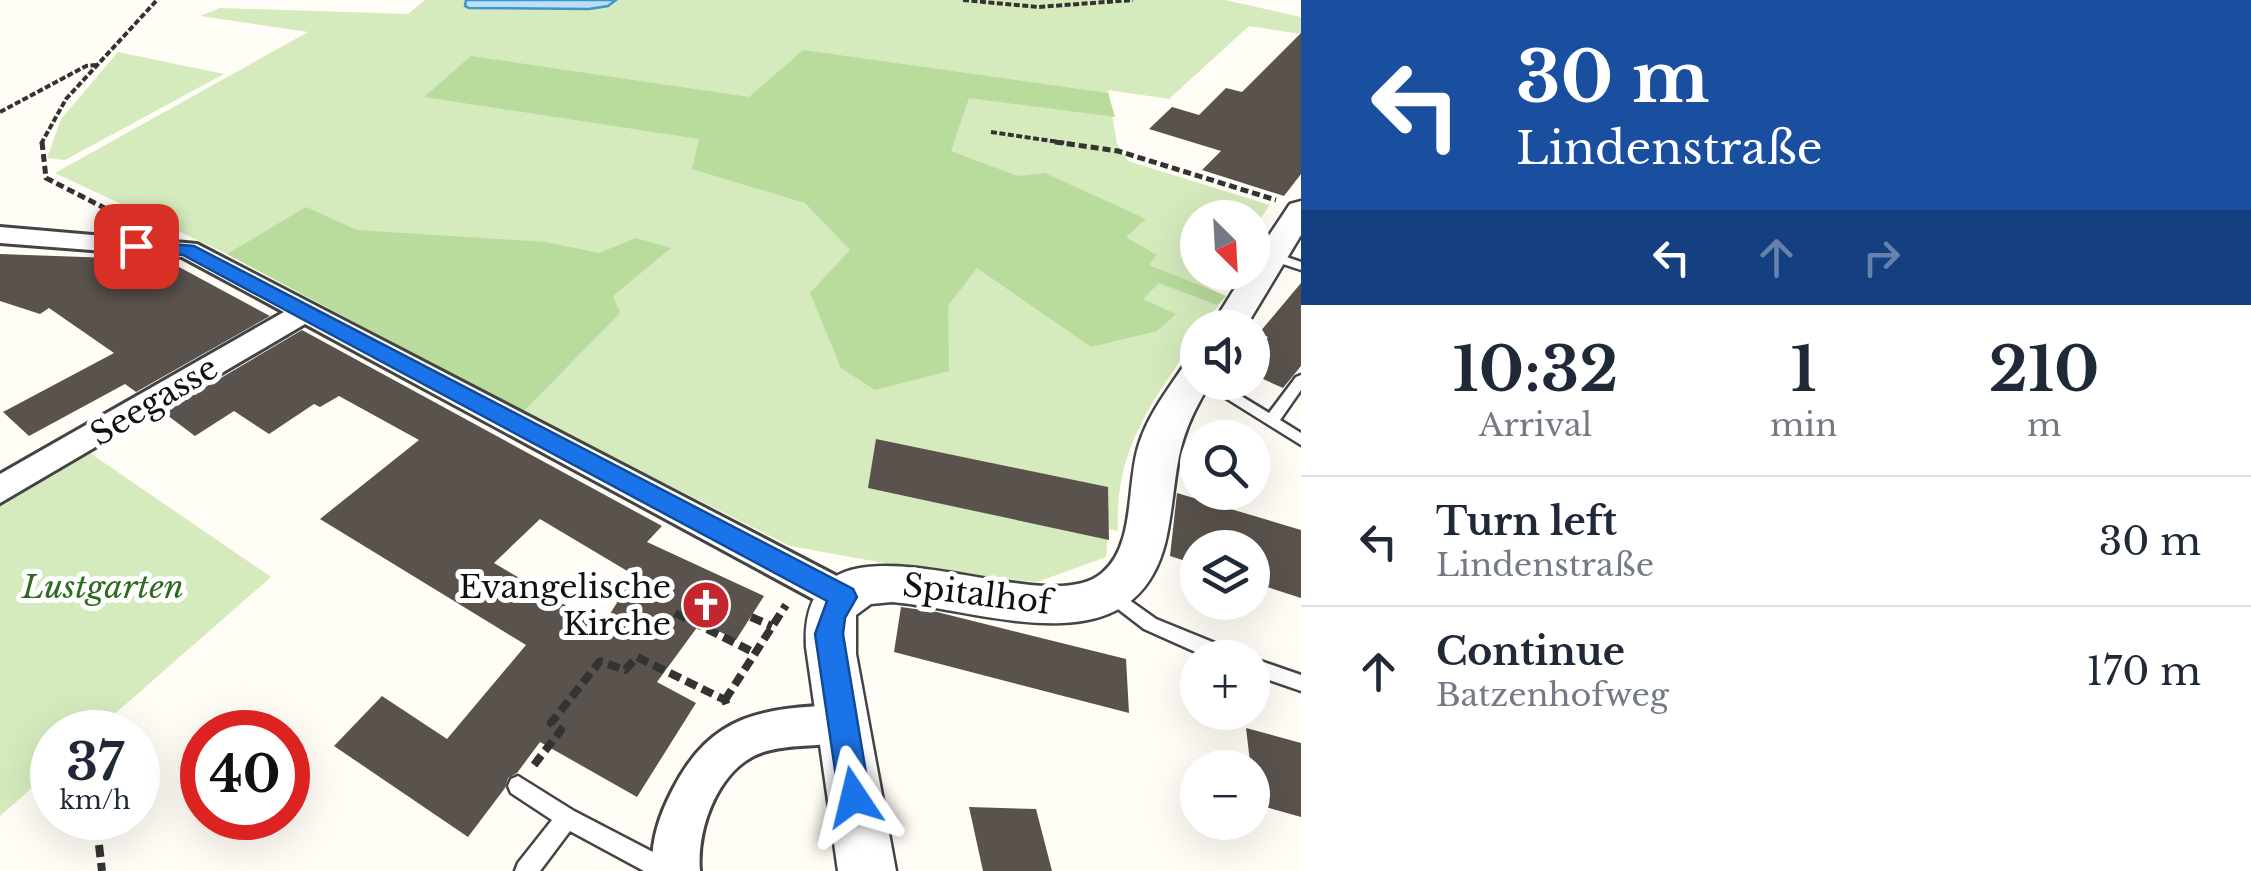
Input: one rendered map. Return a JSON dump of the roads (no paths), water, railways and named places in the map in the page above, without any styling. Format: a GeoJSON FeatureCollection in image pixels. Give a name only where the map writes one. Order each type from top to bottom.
{"type":"FeatureCollection","features":[{"type":"Feature","properties":{"kind":"street"},"geometry":{"type":"LineString","coordinates":[[1243,310],[1286,261],[1292,206]]}},
{"type":"Feature","properties":{"kind":"street"},"geometry":{"type":"LineString","coordinates":[[0,235],[188,250],[824,586],[832,617],[829,634],[867,871]]}},
{"type":"Feature","properties":{"kind":"street","name":"Seegasse"},"geometry":{"type":"LineString","coordinates":[[0,490],[307,311]]}},
{"type":"Feature","properties":{"kind":"street"},"geometry":{"type":"LineString","coordinates":[[1111,594],[1126,583],[1136,564],[1160,441],[1185,400]]}},
{"type":"Feature","properties":{"kind":"street","name":"Spitalhof"},"geometry":{"type":"LineString","coordinates":[[824,586],[894,582],[1049,607],[1093,601],[1111,594]]}},
{"type":"Feature","properties":{"kind":"street"},"geometry":{"type":"LineString","coordinates":[[676,871],[673,837],[709,765],[737,739],[772,728],[842,724]]}},
{"type":"Feature","properties":{"kind":"lane"},"geometry":{"type":"LineString","coordinates":[[1271,421],[1301,380]]}},
{"type":"Feature","properties":{"kind":"lane"},"geometry":{"type":"LineString","coordinates":[[1236,400],[1301,440]]}},
{"type":"Feature","properties":{"kind":"lane"},"geometry":{"type":"LineString","coordinates":[[1111,594],[1150,624],[1188,640]]}},
{"type":"Feature","properties":{"kind":"lane"},"geometry":{"type":"LineString","coordinates":[[1270,673],[1301,684]]}},
{"type":"Feature","properties":{"kind":"lane"},"geometry":{"type":"LineString","coordinates":[[518,786],[567,818],[666,871]]}},
{"type":"Feature","properties":{"kind":"lane"},"geometry":{"type":"LineString","coordinates":[[526,871],[567,818]]}},
{"type":"Feature","properties":{"kind":"water"},"geometry":{"type":"Polygon","coordinates":[[[466,0],[616,0],[608,6],[589,9],[469,8],[465,6],[466,0]]]}},
{"type":"Feature","properties":{"kind":"place","name":"Evangelische Kirche"},"geometry":{"type":"Point","coordinates":[706,605]}},
{"type":"Feature","properties":{"kind":"park label","name":"Lustgarten"},"geometry":{"type":"Point","coordinates":[103,587]}}]}
